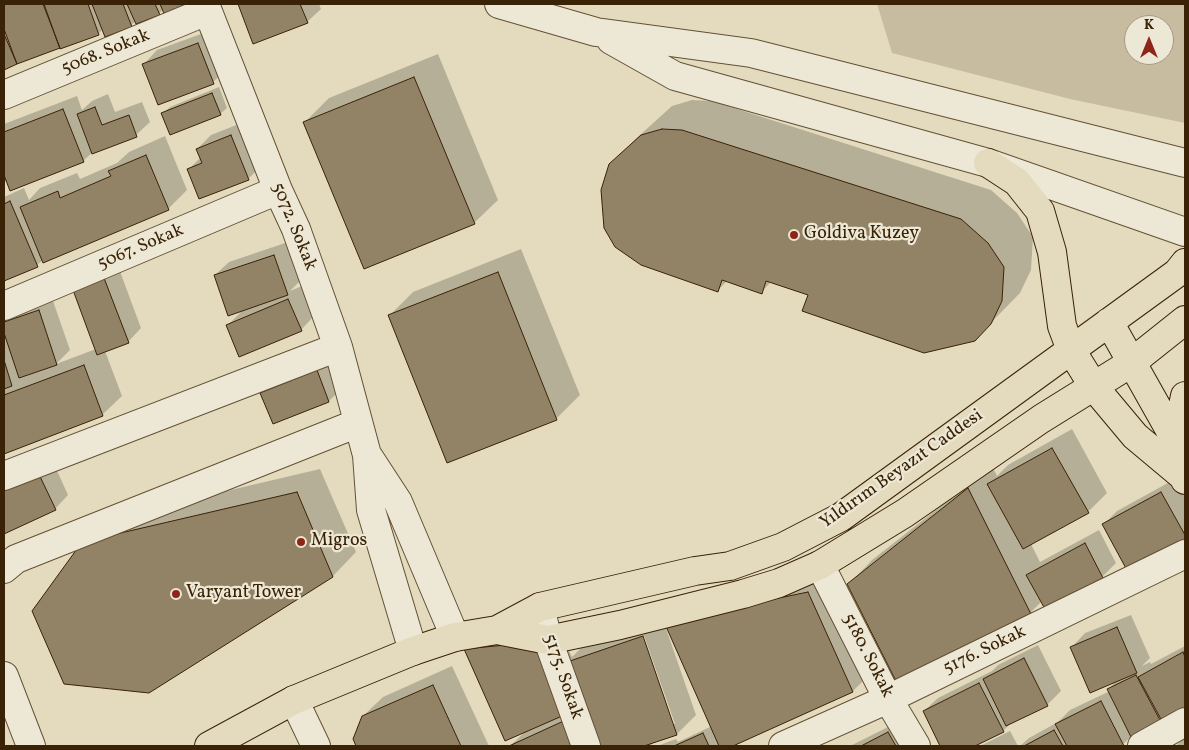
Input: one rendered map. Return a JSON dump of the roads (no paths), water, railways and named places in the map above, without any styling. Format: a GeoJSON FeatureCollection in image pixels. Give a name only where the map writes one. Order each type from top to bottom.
{"type":"FeatureCollection","features":[{"type":"Feature","properties":{"kind":"main road"},"geometry":{"type":"LineString","coordinates":[[988,163],[1017,182],[1040,211],[1052,252],[1062,326],[1071,350],[1094,387],[1135,436],[1184,478]]}},
{"type":"Feature","properties":{"kind":"main road","name":"Yıldırım Beyazıt Caddesi"},"geometry":{"type":"LineString","coordinates":[[210,746],[294,700],[413,651],[455,637],[497,630],[540,607],[695,571],[730,566],[783,547],[841,517],[1177,273],[1185,263]]}},
{"type":"Feature","properties":{"kind":"main road","name":"Yıldırım Beyazıt Caddesi"},"geometry":{"type":"LineString","coordinates":[[497,630],[548,640],[620,625],[743,594],[780,583],[820,565],[905,513],[1041,419],[1131,363],[1185,320]]}},
{"type":"Feature","properties":{"kind":"main road"},"geometry":{"type":"LineString","coordinates":[[1108,322],[1176,441],[1184,478]]}},
{"type":"Feature","properties":{"kind":"main road"},"geometry":{"type":"LineString","coordinates":[[1176,441],[1185,396]]}},
{"type":"Feature","properties":{"kind":"street"},"geometry":{"type":"LineString","coordinates":[[498,4],[596,32],[751,53],[1185,163]]}},
{"type":"Feature","properties":{"kind":"street","name":"5068. Sokak"},"geometry":{"type":"LineString","coordinates":[[4,95],[206,7]]}},
{"type":"Feature","properties":{"kind":"street","name":"5072. Sokak"},"geometry":{"type":"LineString","coordinates":[[206,7],[278,190],[296,230],[338,348],[367,455],[371,510],[413,651]]}},
{"type":"Feature","properties":{"kind":"street"},"geometry":{"type":"LineString","coordinates":[[596,32],[675,76],[988,163],[1185,232]]}},
{"type":"Feature","properties":{"kind":"street","name":"5067. Sokak"},"geometry":{"type":"LineString","coordinates":[[4,306],[278,190]]}},
{"type":"Feature","properties":{"kind":"street"},"geometry":{"type":"LineString","coordinates":[[4,476],[338,348]]}},
{"type":"Feature","properties":{"kind":"street"},"geometry":{"type":"LineString","coordinates":[[4,569],[16,559],[358,423]]}},
{"type":"Feature","properties":{"kind":"street","name":"5072. Sokak"},"geometry":{"type":"LineString","coordinates":[[367,455],[398,502],[455,637]]}},
{"type":"Feature","properties":{"kind":"street","name":"5176. Sokak"},"geometry":{"type":"LineString","coordinates":[[783,746],[888,698],[1185,554]]}},
{"type":"Feature","properties":{"kind":"street","name":"5180. Sokak"},"geometry":{"type":"LineString","coordinates":[[820,565],[888,698],[916,746]]}},
{"type":"Feature","properties":{"kind":"street","name":"5175. Sokak"},"geometry":{"type":"LineString","coordinates":[[540,607],[548,640],[586,746]]}},
{"type":"Feature","properties":{"kind":"street"},"geometry":{"type":"LineString","coordinates":[[4,676],[31,746]]}},
{"type":"Feature","properties":{"kind":"street"},"geometry":{"type":"LineString","coordinates":[[294,700],[316,746]]}},
{"type":"Feature","properties":{"kind":"street"},"geometry":{"type":"LineString","coordinates":[[1142,746],[1185,722]]}},
{"type":"Feature","properties":{"kind":"place","name":"Goldiva Kuzey"},"geometry":{"type":"Point","coordinates":[794,235]}},
{"type":"Feature","properties":{"kind":"place","name":"Migros"},"geometry":{"type":"Point","coordinates":[301,542]}},
{"type":"Feature","properties":{"kind":"place","name":"Varyant Tower"},"geometry":{"type":"Point","coordinates":[176,594]}}]}
